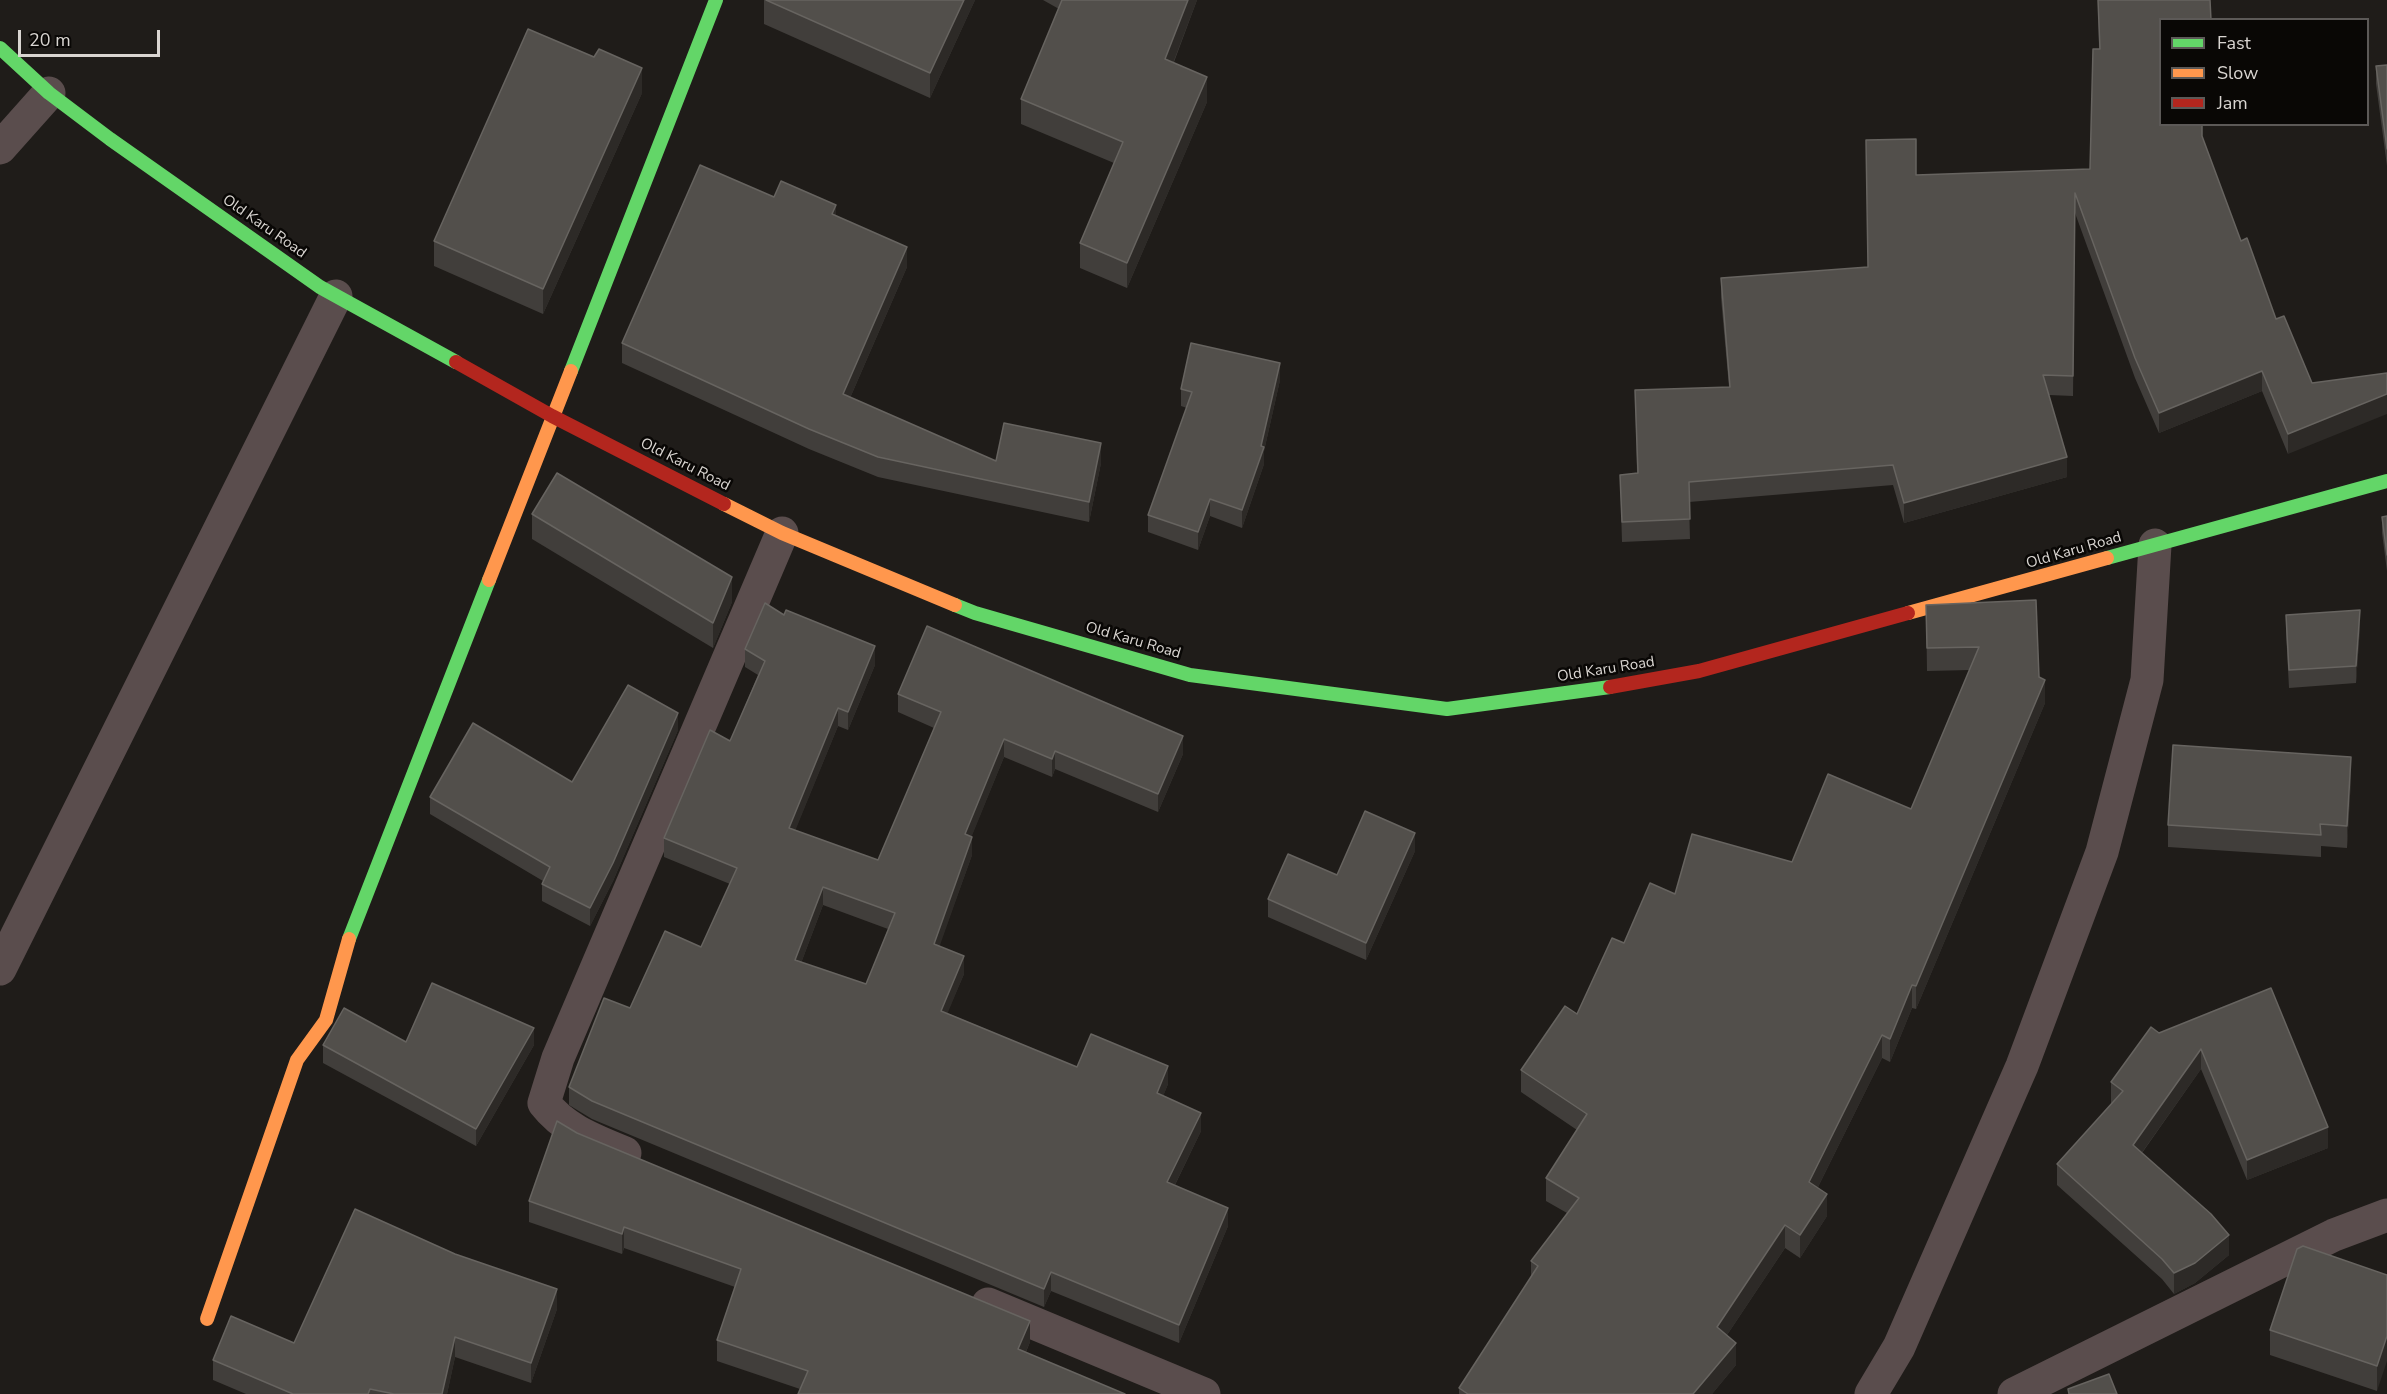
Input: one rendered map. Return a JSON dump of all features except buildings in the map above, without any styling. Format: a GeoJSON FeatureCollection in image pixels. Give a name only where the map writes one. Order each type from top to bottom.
{"type":"FeatureCollection","features":[{"type":"Feature","properties":{"kind":"main road"},"geometry":{"type":"LineString","coordinates":[[207,1320],[297,1060],[326,1020],[349,939],[716,0]]}},
{"type":"Feature","properties":{"kind":"main road","name":"Old Karu Road"},"geometry":{"type":"LineString","coordinates":[[0,48],[49,93],[110,139],[336,296],[552,416],[782,533],[975,613],[1190,675],[1447,709],[1605,688],[1699,671],[2387,481]]}},
{"type":"Feature","properties":{"kind":"street"},"geometry":{"type":"LineString","coordinates":[[0,148],[49,93]]}},
{"type":"Feature","properties":{"kind":"street"},"geometry":{"type":"LineString","coordinates":[[0,969],[336,296]]}},
{"type":"Feature","properties":{"kind":"street"},"geometry":{"type":"LineString","coordinates":[[650,1163],[584,1136],[557,1120],[544,1103],[558,1058],[782,533]]}},
{"type":"Feature","properties":{"kind":"street"},"geometry":{"type":"LineString","coordinates":[[1871,1394],[1899,1347],[2022,1066],[2102,852],[2147,680],[2155,545]]}},
{"type":"Feature","properties":{"kind":"street"},"geometry":{"type":"LineString","coordinates":[[2014,1394],[2334,1234],[2387,1215]]}},
{"type":"Feature","properties":{"kind":"street"},"geometry":{"type":"LineString","coordinates":[[960,1293],[1204,1394]]}},
{"type":"Feature","properties":{"kind":"traffic: fast"},"geometry":{"type":"LineString","coordinates":[[571,371],[716,0]]}},
{"type":"Feature","properties":{"kind":"traffic: fast"},"geometry":{"type":"LineString","coordinates":[[0,48],[49,93],[110,139],[320,287],[456,362]]}},
{"type":"Feature","properties":{"kind":"traffic: fast"},"geometry":{"type":"LineString","coordinates":[[2107,558],[2387,481]]}},
{"type":"Feature","properties":{"kind":"traffic: fast"},"geometry":{"type":"LineString","coordinates":[[349,939],[489,580]]}},
{"type":"Feature","properties":{"kind":"traffic: fast"},"geometry":{"type":"LineString","coordinates":[[955,605],[975,613],[1190,675],[1447,709],[1610,687]]}},
{"type":"Feature","properties":{"kind":"traffic: slow"},"geometry":{"type":"LineString","coordinates":[[489,580],[571,371]]}},
{"type":"Feature","properties":{"kind":"traffic: slow"},"geometry":{"type":"LineString","coordinates":[[724,504],[782,533],[955,605]]}},
{"type":"Feature","properties":{"kind":"traffic: slow"},"geometry":{"type":"LineString","coordinates":[[1908,613],[2107,558]]}},
{"type":"Feature","properties":{"kind":"traffic: slow"},"geometry":{"type":"LineString","coordinates":[[207,1319],[297,1060],[326,1020],[349,939]]}},
{"type":"Feature","properties":{"kind":"traffic: jam"},"geometry":{"type":"LineString","coordinates":[[456,362],[552,416],[724,504]]}},
{"type":"Feature","properties":{"kind":"traffic: jam"},"geometry":{"type":"LineString","coordinates":[[1610,687],[1699,671],[1908,613]]}}]}
